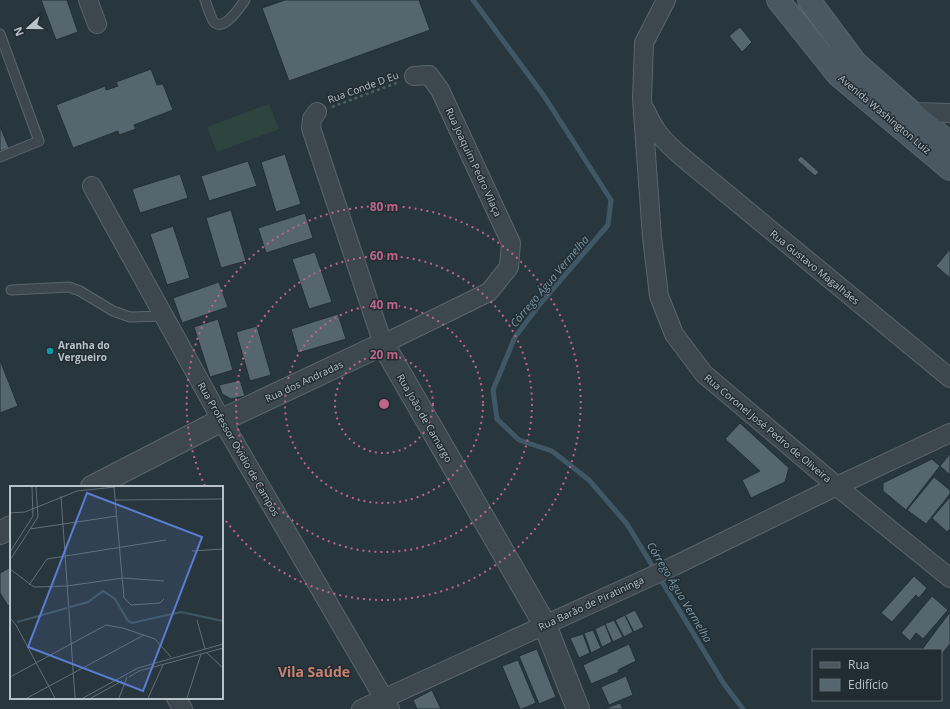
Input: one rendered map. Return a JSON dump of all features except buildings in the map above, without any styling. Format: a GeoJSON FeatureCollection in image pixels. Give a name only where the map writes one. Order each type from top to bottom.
{"type":"FeatureCollection","features":[{"type":"Feature","properties":{"kind":"main road","name":"Avenida Washington Luiz"},"geometry":{"type":"LineString","coordinates":[[778,0],[838,75],[950,169]]}},
{"type":"Feature","properties":{"kind":"main road","name":"Avenida Washington Luiz"},"geometry":{"type":"LineString","coordinates":[[809,0],[855,62],[950,143]]}},
{"type":"Feature","properties":{"kind":"street"},"geometry":{"type":"LineString","coordinates":[[88,0],[97,24]]}},
{"type":"Feature","properties":{"kind":"street","name":"Rua Coronel José Pedro de Oliveira"},"geometry":{"type":"LineString","coordinates":[[666,0],[644,43],[642,99],[652,237],[659,296],[674,334],[704,374],[837,486],[950,578]]}},
{"type":"Feature","properties":{"kind":"street","name":"Rua Joaquim Pedro Vilaça"},"geometry":{"type":"LineString","coordinates":[[414,76],[429,75],[440,90],[511,243],[508,267]]}},
{"type":"Feature","properties":{"kind":"street","name":"Rua Gustavo Magalhães"},"geometry":{"type":"LineString","coordinates":[[642,99],[650,120],[659,135],[668,145],[950,378]]}},
{"type":"Feature","properties":{"kind":"street","name":"Rua João de Camargo"},"geometry":{"type":"LineString","coordinates":[[317,112],[312,120],[311,128],[383,344],[545,625],[578,709]]}},
{"type":"Feature","properties":{"kind":"street"},"geometry":{"type":"LineString","coordinates":[[912,112],[950,113]]}},
{"type":"Feature","properties":{"kind":"street","name":"Rua Gustavo Magalhães"},"geometry":{"type":"LineString","coordinates":[[647,174],[654,156],[662,151],[668,151],[681,156]]}},
{"type":"Feature","properties":{"kind":"street","name":"Rua Professor Ovidio de Campos"},"geometry":{"type":"LineString","coordinates":[[92,186],[222,420],[387,704]]}},
{"type":"Feature","properties":{"kind":"street","name":"Rua dos Andradas"},"geometry":{"type":"LineString","coordinates":[[94,486],[222,420],[489,292],[508,267]]}},
{"type":"Feature","properties":{"kind":"street","name":"Rua Barão de Piratininga"},"geometry":{"type":"LineString","coordinates":[[361,709],[387,704],[545,625],[674,566],[837,486],[950,433]]}},
{"type":"Feature","properties":{"kind":"street"},"geometry":{"type":"LineString","coordinates":[[0,533],[10,528]]}},
{"type":"Feature","properties":{"kind":"street"},"geometry":{"type":"LineString","coordinates":[[177,699],[183,709]]}},
{"type":"Feature","properties":{"kind":"lane"},"geometry":{"type":"LineString","coordinates":[[205,0],[213,22],[216,24],[221,24],[232,18],[245,0]]}},
{"type":"Feature","properties":{"kind":"lane"},"geometry":{"type":"LineString","coordinates":[[0,34],[39,141],[0,157]]}},
{"type":"Feature","properties":{"kind":"lane"},"geometry":{"type":"LineString","coordinates":[[11,290],[70,287],[80,291],[113,311],[130,317],[164,316]]}},
{"type":"Feature","properties":{"kind":"path","name":"Rua Conde D Eu"},"geometry":{"type":"LineString","coordinates":[[317,112],[414,76]]}},
{"type":"Feature","properties":{"kind":"green space"},"geometry":{"type":"Polygon","coordinates":[[[269,104],[279,129],[217,152],[207,127],[269,104]]]}},
{"type":"Feature","properties":{"kind":"waterway","name":"Córrego Água Vermelha"},"geometry":{"type":"LineString","coordinates":[[473,0],[544,96],[611,200],[608,225],[540,304],[515,337],[493,390],[497,419],[519,440],[552,451],[589,480],[627,524],[724,684],[743,709]]}},
{"type":"Feature","properties":{"kind":"place","name":"Aranha do Vergueiro"},"geometry":{"type":"Point","coordinates":[50,351]}},
{"type":"Feature","properties":{"kind":"district","name":"Vila Saúde"},"geometry":{"type":"Point","coordinates":[314,671]}}]}
